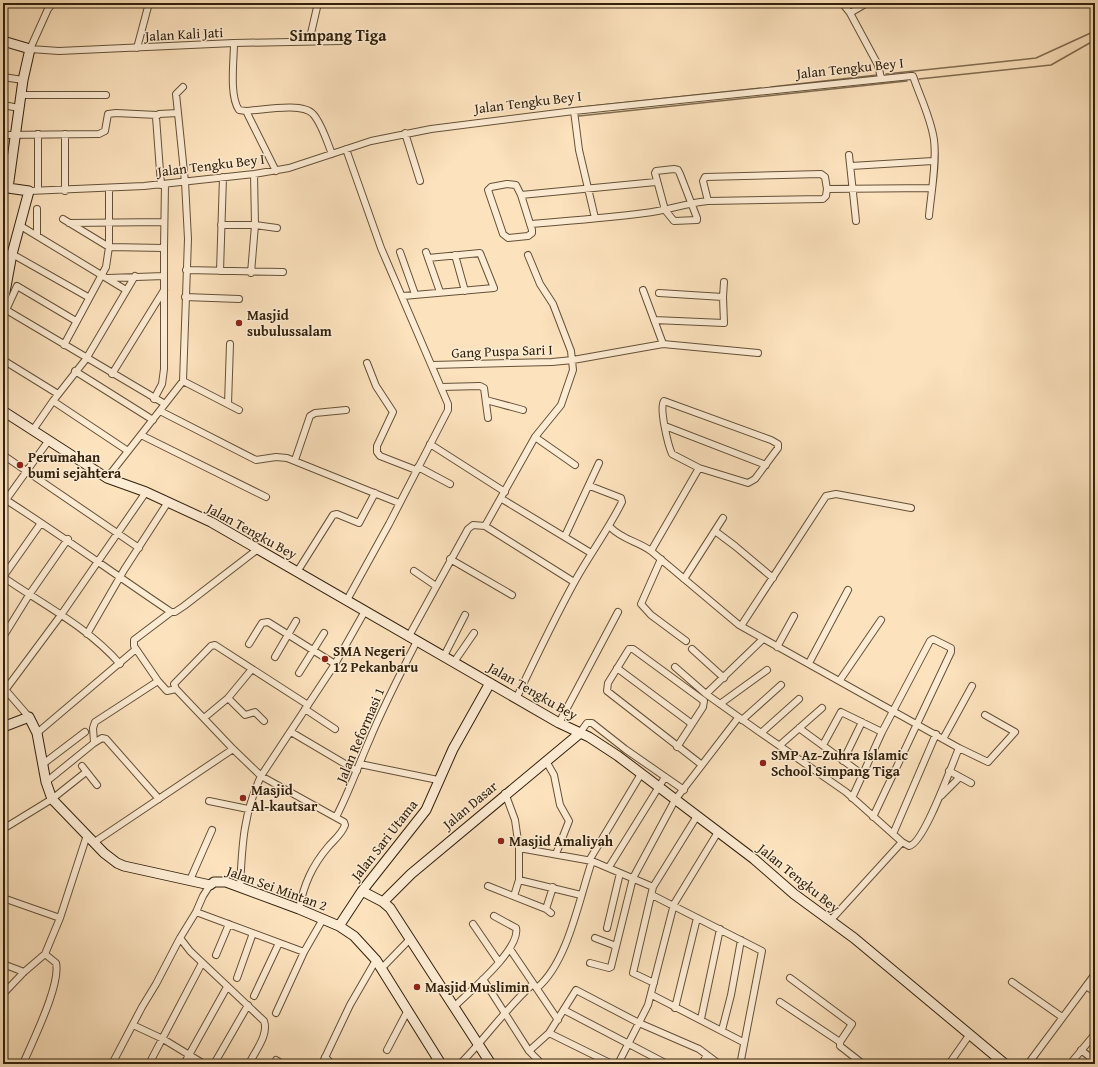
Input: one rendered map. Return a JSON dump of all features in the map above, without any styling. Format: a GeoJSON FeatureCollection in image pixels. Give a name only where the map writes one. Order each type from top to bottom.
{"type":"FeatureCollection","features":[{"type":"Feature","properties":{"kind":"street"},"geometry":{"type":"LineString","coordinates":[[3,42],[30,49],[48,10],[53,3]]}},
{"type":"Feature","properties":{"kind":"street"},"geometry":{"type":"LineString","coordinates":[[137,48],[149,3]]}},
{"type":"Feature","properties":{"kind":"street"},"geometry":{"type":"LineString","coordinates":[[309,42],[318,3]]}},
{"type":"Feature","properties":{"kind":"street"},"geometry":{"type":"LineString","coordinates":[[842,3],[850,14],[881,71],[881,78]]}},
{"type":"Feature","properties":{"kind":"street"},"geometry":{"type":"LineString","coordinates":[[850,14],[867,3]]}},
{"type":"Feature","properties":{"kind":"street","name":"Jalan Kali Jati"},"geometry":{"type":"LineString","coordinates":[[30,49],[59,51],[234,43],[340,41]]}},
{"type":"Feature","properties":{"kind":"street"},"geometry":{"type":"LineString","coordinates":[[234,43],[235,98],[238,108],[246,111],[293,106],[308,110],[315,115],[332,154]]}},
{"type":"Feature","properties":{"kind":"street","name":"Jalan Tengku Bey I"},"geometry":{"type":"LineString","coordinates":[[30,49],[23,80],[5,188],[65,191],[109,189],[254,174],[276,171],[300,165],[346,148],[405,134],[574,111],[881,78],[913,76],[934,139],[934,161],[929,216]]}},
{"type":"Feature","properties":{"kind":"street"},"geometry":{"type":"LineString","coordinates":[[3,77],[23,80]]}},
{"type":"Feature","properties":{"kind":"street"},"geometry":{"type":"LineString","coordinates":[[107,478],[183,381],[188,239],[185,182],[176,94],[183,87]]}},
{"type":"Feature","properties":{"kind":"street"},"geometry":{"type":"LineString","coordinates":[[21,95],[106,95]]}},
{"type":"Feature","properties":{"kind":"street"},"geometry":{"type":"LineString","coordinates":[[3,105],[19,108]]}},
{"type":"Feature","properties":{"kind":"street"},"geometry":{"type":"LineString","coordinates":[[246,111],[276,171]]}},
{"type":"Feature","properties":{"kind":"street"},"geometry":{"type":"LineString","coordinates":[[574,111],[579,150],[595,218]]}},
{"type":"Feature","properties":{"kind":"street"},"geometry":{"type":"LineString","coordinates":[[3,134],[14,136],[102,133],[106,129],[107,117],[111,114],[157,115],[178,113]]}},
{"type":"Feature","properties":{"kind":"street"},"geometry":{"type":"LineString","coordinates":[[154,399],[162,384],[164,369],[163,184],[157,115]]}},
{"type":"Feature","properties":{"kind":"street"},"geometry":{"type":"LineString","coordinates":[[4,307],[12,254],[19,225],[33,190],[38,134]]}},
{"type":"Feature","properties":{"kind":"street"},"geometry":{"type":"LineString","coordinates":[[65,134],[65,191]]}},
{"type":"Feature","properties":{"kind":"street"},"geometry":{"type":"LineString","coordinates":[[405,134],[420,181]]}},
{"type":"Feature","properties":{"kind":"street"},"geometry":{"type":"LineString","coordinates":[[346,148],[381,248],[448,401],[448,407],[430,444],[347,600]]}},
{"type":"Feature","properties":{"kind":"street"},"geometry":{"type":"LineString","coordinates":[[849,155],[856,221]]}},
{"type":"Feature","properties":{"kind":"street"},"geometry":{"type":"LineString","coordinates":[[851,166],[934,161]]}},
{"type":"Feature","properties":{"kind":"street"},"geometry":{"type":"LineString","coordinates":[[676,169],[692,202],[697,220],[674,221],[665,210],[656,182],[656,171],[676,169]]}},
{"type":"Feature","properties":{"kind":"street"},"geometry":{"type":"LineString","coordinates":[[251,273],[255,225],[254,174]]}},
{"type":"Feature","properties":{"kind":"street"},"geometry":{"type":"LineString","coordinates":[[530,224],[665,210],[692,202],[823,199],[826,196],[826,179],[821,174],[705,177],[703,181],[708,201]]}},
{"type":"Feature","properties":{"kind":"street"},"geometry":{"type":"LineString","coordinates":[[220,271],[223,177]]}},
{"type":"Feature","properties":{"kind":"street"},"geometry":{"type":"LineString","coordinates":[[521,195],[656,182]]}},
{"type":"Feature","properties":{"kind":"street"},"geometry":{"type":"LineString","coordinates":[[512,184],[516,185],[521,195],[530,224],[531,235],[506,237],[488,190],[492,187],[512,184]]}},
{"type":"Feature","properties":{"kind":"street"},"geometry":{"type":"LineString","coordinates":[[827,189],[853,187],[931,188]]}},
{"type":"Feature","properties":{"kind":"street"},"geometry":{"type":"LineString","coordinates":[[64,345],[88,297],[106,267],[109,247],[109,189]]}},
{"type":"Feature","properties":{"kind":"street"},"geometry":{"type":"LineString","coordinates":[[37,209],[37,235]]}},
{"type":"Feature","properties":{"kind":"street"},"geometry":{"type":"LineString","coordinates":[[164,222],[66,221],[109,247],[164,248]]}},
{"type":"Feature","properties":{"kind":"street"},"geometry":{"type":"LineString","coordinates":[[19,225],[102,274],[126,290]]}},
{"type":"Feature","properties":{"kind":"street"},"geometry":{"type":"LineString","coordinates":[[221,225],[255,225],[277,228]]}},
{"type":"Feature","properties":{"kind":"street"},"geometry":{"type":"LineString","coordinates":[[400,252],[415,294]]}},
{"type":"Feature","properties":{"kind":"street"},"geometry":{"type":"LineString","coordinates":[[403,296],[493,289],[494,286],[480,253],[427,255],[440,292]]}},
{"type":"Feature","properties":{"kind":"street"},"geometry":{"type":"LineString","coordinates":[[12,254],[88,297]]}},
{"type":"Feature","properties":{"kind":"street"},"geometry":{"type":"LineString","coordinates":[[455,255],[465,291]]}},
{"type":"Feature","properties":{"kind":"street"},"geometry":{"type":"LineString","coordinates":[[486,526],[535,437],[561,405],[570,380],[573,360],[553,304],[540,284],[528,255]]}},
{"type":"Feature","properties":{"kind":"street"},"geometry":{"type":"LineString","coordinates":[[186,270],[251,273],[283,272]]}},
{"type":"Feature","properties":{"kind":"street"},"geometry":{"type":"LineString","coordinates":[[33,430],[75,370],[86,359],[135,276]]}},
{"type":"Feature","properties":{"kind":"street"},"geometry":{"type":"LineString","coordinates":[[108,278],[164,276]]}},
{"type":"Feature","properties":{"kind":"street"},"geometry":{"type":"LineString","coordinates":[[654,320],[724,324],[724,282]]}},
{"type":"Feature","properties":{"kind":"street"},"geometry":{"type":"LineString","coordinates":[[4,307],[17,286],[76,321]]}},
{"type":"Feature","properties":{"kind":"street"},"geometry":{"type":"LineString","coordinates":[[112,374],[164,290]]}},
{"type":"Feature","properties":{"kind":"street"},"geometry":{"type":"LineString","coordinates":[[643,290],[663,344]]}},
{"type":"Feature","properties":{"kind":"street"},"geometry":{"type":"LineString","coordinates":[[659,293],[723,297]]}},
{"type":"Feature","properties":{"kind":"street"},"geometry":{"type":"LineString","coordinates":[[185,297],[239,299]]}},
{"type":"Feature","properties":{"kind":"street"},"geometry":{"type":"LineString","coordinates":[[4,307],[86,359],[165,404]]}},
{"type":"Feature","properties":{"kind":"street"},"geometry":{"type":"LineString","coordinates":[[228,404],[230,344]]}},
{"type":"Feature","properties":{"kind":"street","name":"Gang Puspa Sari I"},"geometry":{"type":"LineString","coordinates":[[432,365],[573,360],[663,344],[758,353]]}},
{"type":"Feature","properties":{"kind":"street"},"geometry":{"type":"LineString","coordinates":[[3,360],[58,394]]}},
{"type":"Feature","properties":{"kind":"street"},"geometry":{"type":"LineString","coordinates":[[367,363],[376,386],[393,412],[377,446],[377,452],[380,456],[417,468],[450,484]]}},
{"type":"Feature","properties":{"kind":"street"},"geometry":{"type":"LineString","coordinates":[[75,370],[153,420]]}},
{"type":"Feature","properties":{"kind":"street"},"geometry":{"type":"LineString","coordinates":[[183,381],[239,410]]}},
{"type":"Feature","properties":{"kind":"street"},"geometry":{"type":"LineString","coordinates":[[442,387],[482,386],[485,389],[488,418]]}},
{"type":"Feature","properties":{"kind":"street"},"geometry":{"type":"LineString","coordinates":[[486,400],[523,410]]}},
{"type":"Feature","properties":{"kind":"street"},"geometry":{"type":"LineString","coordinates":[[53,401],[128,451]]}},
{"type":"Feature","properties":{"kind":"street"},"geometry":{"type":"LineString","coordinates":[[666,401],[777,443],[778,448],[766,465],[755,479],[748,483],[700,468],[672,454],[665,426],[662,404],[666,401]]}},
{"type":"Feature","properties":{"kind":"street","name":"Jalan Tengku Bey"},"geometry":{"type":"LineString","coordinates":[[3,410],[107,478],[146,492],[211,522],[558,723],[588,737],[642,774],[718,832],[970,1034],[1005,1064]]}},
{"type":"Feature","properties":{"kind":"street"},"geometry":{"type":"LineString","coordinates":[[295,460],[310,416],[315,413],[346,410]]}},
{"type":"Feature","properties":{"kind":"street"},"geometry":{"type":"LineString","coordinates":[[160,411],[256,460],[281,457],[295,460],[399,503]]}},
{"type":"Feature","properties":{"kind":"street"},"geometry":{"type":"LineString","coordinates":[[665,426],[766,465]]}},
{"type":"Feature","properties":{"kind":"street"},"geometry":{"type":"LineString","coordinates":[[141,435],[266,497]]}},
{"type":"Feature","properties":{"kind":"street"},"geometry":{"type":"LineString","coordinates":[[535,437],[575,465]]}},
{"type":"Feature","properties":{"kind":"street"},"geometry":{"type":"LineString","coordinates":[[49,440],[4,500],[68,540],[120,578],[171,612]]}},
{"type":"Feature","properties":{"kind":"street"},"geometry":{"type":"LineString","coordinates":[[430,444],[505,492]]}},
{"type":"Feature","properties":{"kind":"street"},"geometry":{"type":"LineString","coordinates":[[3,455],[118,532],[139,548]]}},
{"type":"Feature","properties":{"kind":"street"},"geometry":{"type":"LineString","coordinates":[[564,536],[590,486],[599,463]]}},
{"type":"Feature","properties":{"kind":"street"},"geometry":{"type":"LineString","coordinates":[[651,551],[700,468]]}},
{"type":"Feature","properties":{"kind":"street"},"geometry":{"type":"LineString","coordinates":[[516,699],[552,623],[591,553],[610,526],[622,499],[590,486]]}},
{"type":"Feature","properties":{"kind":"street"},"geometry":{"type":"LineString","coordinates":[[3,727],[29,717],[4,688],[61,615],[146,492]]}},
{"type":"Feature","properties":{"kind":"street"},"geometry":{"type":"LineString","coordinates":[[297,572],[333,515],[337,514],[359,523],[375,493]]}},
{"type":"Feature","properties":{"kind":"street"},"geometry":{"type":"LineString","coordinates":[[741,626],[826,496],[836,494],[911,508]]}},
{"type":"Feature","properties":{"kind":"street"},"geometry":{"type":"LineString","coordinates":[[502,498],[591,553]]}},
{"type":"Feature","properties":{"kind":"street"},"geometry":{"type":"LineString","coordinates":[[87,634],[168,502]]}},
{"type":"Feature","properties":{"kind":"street"},"geometry":{"type":"LineString","coordinates":[[684,580],[723,518]]}},
{"type":"Feature","properties":{"kind":"street"},"geometry":{"type":"LineString","coordinates":[[41,523],[3,577],[87,634],[109,651],[120,664]]}},
{"type":"Feature","properties":{"kind":"street"},"geometry":{"type":"LineString","coordinates":[[409,636],[450,559],[470,527],[473,525],[486,526],[574,582]]}},
{"type":"Feature","properties":{"kind":"street"},"geometry":{"type":"LineString","coordinates":[[610,526],[616,533],[627,540],[642,544],[741,626],[840,680],[959,748],[988,762],[1015,732],[985,715]]}},
{"type":"Feature","properties":{"kind":"street"},"geometry":{"type":"LineString","coordinates":[[715,531],[773,578]]}},
{"type":"Feature","properties":{"kind":"street"},"geometry":{"type":"LineString","coordinates":[[3,637],[29,595],[68,540]]}},
{"type":"Feature","properties":{"kind":"street"},"geometry":{"type":"LineString","coordinates":[[176,689],[167,691],[158,681],[136,650],[133,643],[134,640],[171,612],[175,612],[184,606],[258,549]]}},
{"type":"Feature","properties":{"kind":"street"},"geometry":{"type":"LineString","coordinates":[[450,559],[512,595]]}},
{"type":"Feature","properties":{"kind":"street"},"geometry":{"type":"LineString","coordinates":[[661,559],[641,604],[651,615],[686,641]]}},
{"type":"Feature","properties":{"kind":"street"},"geometry":{"type":"LineString","coordinates":[[414,571],[436,586]]}},
{"type":"Feature","properties":{"kind":"street"},"geometry":{"type":"LineString","coordinates":[[809,663],[848,590]]}},
{"type":"Feature","properties":{"kind":"street"},"geometry":{"type":"LineString","coordinates":[[240,888],[248,809],[262,776],[335,664],[365,611]]}},
{"type":"Feature","properties":{"kind":"street"},"geometry":{"type":"LineString","coordinates":[[558,723],[618,612]]}},
{"type":"Feature","properties":{"kind":"street"},"geometry":{"type":"LineString","coordinates":[[444,656],[465,616]]}},
{"type":"Feature","properties":{"kind":"street"},"geometry":{"type":"LineString","coordinates":[[777,646],[794,616]]}},
{"type":"Feature","properties":{"kind":"street"},"geometry":{"type":"LineString","coordinates":[[840,680],[881,620]]}},
{"type":"Feature","properties":{"kind":"street"},"geometry":{"type":"LineString","coordinates":[[249,644],[264,621],[288,634],[335,664]]}},
{"type":"Feature","properties":{"kind":"street"},"geometry":{"type":"LineString","coordinates":[[275,657],[296,621]]}},
{"type":"Feature","properties":{"kind":"street"},"geometry":{"type":"LineString","coordinates":[[299,673],[324,633]]}},
{"type":"Feature","properties":{"kind":"street"},"geometry":{"type":"LineString","coordinates":[[454,662],[474,633]]}},
{"type":"Feature","properties":{"kind":"street"},"geometry":{"type":"LineString","coordinates":[[706,694],[763,639]]}},
{"type":"Feature","properties":{"kind":"street"},"geometry":{"type":"LineString","coordinates":[[852,798],[882,732],[930,640],[934,639],[951,648],[951,652],[873,816]]}},
{"type":"Feature","properties":{"kind":"street","name":"Jalan Reformasi 1"},"geometry":{"type":"LineString","coordinates":[[336,817],[393,687],[417,641]]}},
{"type":"Feature","properties":{"kind":"street"},"geometry":{"type":"LineString","coordinates":[[299,909],[304,884],[309,873],[344,827],[344,822],[262,776],[233,749],[176,689],[175,683],[212,645],[217,646],[252,669],[335,729]]}},
{"type":"Feature","properties":{"kind":"street"},"geometry":{"type":"LineString","coordinates":[[692,649],[724,678]]}},
{"type":"Feature","properties":{"kind":"street"},"geometry":{"type":"LineString","coordinates":[[37,733],[136,650]]}},
{"type":"Feature","properties":{"kind":"street"},"geometry":{"type":"LineString","coordinates":[[677,747],[703,707],[704,702],[633,650],[628,650],[606,687],[607,691],[677,747],[702,765]]}},
{"type":"Feature","properties":{"kind":"street"},"geometry":{"type":"LineString","coordinates":[[676,667],[706,694],[740,719],[780,745],[852,798],[902,842],[909,846],[915,844],[938,798],[959,748]]}},
{"type":"Feature","properties":{"kind":"street"},"geometry":{"type":"LineString","coordinates":[[617,668],[692,724]]}},
{"type":"Feature","properties":{"kind":"street"},"geometry":{"type":"LineString","coordinates":[[204,718],[228,698],[252,669]]}},
{"type":"Feature","properties":{"kind":"street"},"geometry":{"type":"LineString","coordinates":[[720,704],[767,670]]}},
{"type":"Feature","properties":{"kind":"street"},"geometry":{"type":"LineString","coordinates":[[94,743],[93,728],[95,722],[158,681]]}},
{"type":"Feature","properties":{"kind":"street","name":"Jalan Sari Utama"},"geometry":{"type":"LineString","coordinates":[[339,926],[362,891],[426,810],[453,749],[490,683]]}},
{"type":"Feature","properties":{"kind":"street"},"geometry":{"type":"LineString","coordinates":[[590,963],[609,968],[611,967],[633,878],[675,800],[740,719],[781,685]]}},
{"type":"Feature","properties":{"kind":"street"},"geometry":{"type":"LineString","coordinates":[[943,738],[972,686]]}},
{"type":"Feature","properties":{"kind":"street"},"geometry":{"type":"LineString","coordinates":[[228,698],[245,715],[255,712],[264,721]]}},
{"type":"Feature","properties":{"kind":"street"},"geometry":{"type":"LineString","coordinates":[[761,733],[799,699]]}},
{"type":"Feature","properties":{"kind":"street"},"geometry":{"type":"LineString","coordinates":[[780,745],[822,708]]}},
{"type":"Feature","properties":{"kind":"street"},"geometry":{"type":"LineString","coordinates":[[823,746],[841,712],[882,732]]}},
{"type":"Feature","properties":{"kind":"street","name":"Jalan Sei Mintan 2"},"geometry":{"type":"LineString","coordinates":[[29,717],[37,733],[46,782],[52,799],[93,843],[112,860],[120,865],[210,885],[214,882],[220,881],[299,909],[339,926],[354,936],[376,960],[442,1064]]}},
{"type":"Feature","properties":{"kind":"street"},"geometry":{"type":"LineString","coordinates":[[843,761],[862,722]]}},
{"type":"Feature","properties":{"kind":"street"},"geometry":{"type":"LineString","coordinates":[[579,734],[587,723],[592,723],[625,749],[684,790]]}},
{"type":"Feature","properties":{"kind":"street"},"geometry":{"type":"LineString","coordinates":[[799,728],[862,775]]}},
{"type":"Feature","properties":{"kind":"street"},"geometry":{"type":"LineString","coordinates":[[43,764],[85,732]]}},
{"type":"Feature","properties":{"kind":"street"},"geometry":{"type":"LineString","coordinates":[[291,732],[357,771]]}},
{"type":"Feature","properties":{"kind":"street","name":"Jalan Dasar"},"geometry":{"type":"LineString","coordinates":[[383,902],[410,874],[505,793],[579,734]]}},
{"type":"Feature","properties":{"kind":"street"},"geometry":{"type":"LineString","coordinates":[[893,834],[936,734]]}},
{"type":"Feature","properties":{"kind":"street"},"geometry":{"type":"LineString","coordinates":[[46,782],[102,738],[106,739],[159,799]]}},
{"type":"Feature","properties":{"kind":"street"},"geometry":{"type":"LineString","coordinates":[[93,843],[233,749]]}},
{"type":"Feature","properties":{"kind":"street"},"geometry":{"type":"LineString","coordinates":[[546,761],[554,775],[560,805],[568,821],[556,854]]}},
{"type":"Feature","properties":{"kind":"street"},"geometry":{"type":"LineString","coordinates":[[360,764],[438,780]]}},
{"type":"Feature","properties":{"kind":"street"},"geometry":{"type":"LineString","coordinates":[[82,766],[97,785]]}},
{"type":"Feature","properties":{"kind":"street"},"geometry":{"type":"LineString","coordinates":[[949,771],[971,783]]}},
{"type":"Feature","properties":{"kind":"street"},"geometry":{"type":"LineString","coordinates":[[3,829],[52,799],[86,772]]}},
{"type":"Feature","properties":{"kind":"street"},"geometry":{"type":"LineString","coordinates":[[460,1064],[505,1012],[549,976],[556,966],[571,929],[592,861],[590,859],[642,774]]}},
{"type":"Feature","properties":{"kind":"street"},"geometry":{"type":"LineString","coordinates":[[609,867],[665,777]]}},
{"type":"Feature","properties":{"kind":"street"},"geometry":{"type":"LineString","coordinates":[[938,798],[960,777]]}},
{"type":"Feature","properties":{"kind":"street"},"geometry":{"type":"LineString","coordinates":[[505,793],[515,820],[519,848],[519,880],[514,896]]}},
{"type":"Feature","properties":{"kind":"street"},"geometry":{"type":"LineString","coordinates":[[209,801],[248,809]]}},
{"type":"Feature","properties":{"kind":"street"},"geometry":{"type":"LineString","coordinates":[[654,983],[633,973],[653,887],[696,816]]}},
{"type":"Feature","properties":{"kind":"street"},"geometry":{"type":"LineString","coordinates":[[190,880],[212,830]]}},
{"type":"Feature","properties":{"kind":"street"},"geometry":{"type":"LineString","coordinates":[[618,1064],[652,995],[674,904],[718,832]]}},
{"type":"Feature","properties":{"kind":"street"},"geometry":{"type":"LineString","coordinates":[[3,994],[24,972],[45,954],[60,918],[87,835]]}},
{"type":"Feature","properties":{"kind":"street"},"geometry":{"type":"LineString","coordinates":[[830,921],[902,842]]}},
{"type":"Feature","properties":{"kind":"street"},"geometry":{"type":"LineString","coordinates":[[519,848],[592,861],[653,887]]}},
{"type":"Feature","properties":{"kind":"street"},"geometry":{"type":"LineString","coordinates":[[607,928],[620,873]]}},
{"type":"Feature","properties":{"kind":"street"},"geometry":{"type":"LineString","coordinates":[[519,880],[581,895]]}},
{"type":"Feature","properties":{"kind":"street"},"geometry":{"type":"LineString","coordinates":[[112,1064],[180,938],[196,912],[202,896],[210,885]]}},
{"type":"Feature","properties":{"kind":"street"},"geometry":{"type":"LineString","coordinates":[[488,886],[546,909],[551,913]]}},
{"type":"Feature","properties":{"kind":"street"},"geometry":{"type":"LineString","coordinates":[[546,909],[553,887]]}},
{"type":"Feature","properties":{"kind":"street"},"geometry":{"type":"LineString","coordinates":[[362,891],[383,902],[390,908],[455,1006],[491,1064]]}},
{"type":"Feature","properties":{"kind":"street"},"geometry":{"type":"LineString","coordinates":[[652,895],[674,904],[687,914],[720,929],[763,952],[743,1042],[741,1060]]}},
{"type":"Feature","properties":{"kind":"street"},"geometry":{"type":"LineString","coordinates":[[3,899],[60,918]]}},
{"type":"Feature","properties":{"kind":"street"},"geometry":{"type":"LineString","coordinates":[[196,912],[304,952]]}},
{"type":"Feature","properties":{"kind":"street"},"geometry":{"type":"LineString","coordinates":[[455,1006],[483,979],[510,949],[517,930],[494,916]]}},
{"type":"Feature","properties":{"kind":"street"},"geometry":{"type":"LineString","coordinates":[[675,1008],[697,918]]}},
{"type":"Feature","properties":{"kind":"street"},"geometry":{"type":"LineString","coordinates":[[276,1013],[304,952],[323,919]]}},
{"type":"Feature","properties":{"kind":"street"},"geometry":{"type":"LineString","coordinates":[[216,955],[228,924]]}},
{"type":"Feature","properties":{"kind":"street"},"geometry":{"type":"LineString","coordinates":[[473,924],[499,962]]}},
{"type":"Feature","properties":{"kind":"street"},"geometry":{"type":"LineString","coordinates":[[701,1019],[720,929]]}},
{"type":"Feature","properties":{"kind":"street"},"geometry":{"type":"LineString","coordinates":[[237,978],[253,933]]}},
{"type":"Feature","properties":{"kind":"street"},"geometry":{"type":"LineString","coordinates":[[180,938],[202,963],[264,1021],[266,1027],[265,1034],[249,1064]]}},
{"type":"Feature","properties":{"kind":"street"},"geometry":{"type":"LineString","coordinates":[[595,938],[616,946]]}},
{"type":"Feature","properties":{"kind":"street"},"geometry":{"type":"LineString","coordinates":[[381,969],[410,939]]}},
{"type":"Feature","properties":{"kind":"street"},"geometry":{"type":"LineString","coordinates":[[722,1030],[731,995],[741,940]]}},
{"type":"Feature","properties":{"kind":"street"},"geometry":{"type":"LineString","coordinates":[[254,996],[279,943]]}},
{"type":"Feature","properties":{"kind":"street"},"geometry":{"type":"LineString","coordinates":[[510,949],[558,1020]]}},
{"type":"Feature","properties":{"kind":"street"},"geometry":{"type":"LineString","coordinates":[[23,1064],[46,1006],[56,975],[56,963],[45,954]]}},
{"type":"Feature","properties":{"kind":"street"},"geometry":{"type":"LineString","coordinates":[[322,1064],[350,1005],[376,960]]}},
{"type":"Feature","properties":{"kind":"street"},"geometry":{"type":"LineString","coordinates":[[149,1064],[163,1039],[174,1013],[202,963]]}},
{"type":"Feature","properties":{"kind":"street"},"geometry":{"type":"LineString","coordinates":[[3,964],[24,972]]}},
{"type":"Feature","properties":{"kind":"street"},"geometry":{"type":"LineString","coordinates":[[1028,1064],[1095,974]]}},
{"type":"Feature","properties":{"kind":"street"},"geometry":{"type":"LineString","coordinates":[[790,978],[852,1024],[840,1042]]}},
{"type":"Feature","properties":{"kind":"street"},"geometry":{"type":"LineString","coordinates":[[483,979],[529,1051],[542,1064]]}},
{"type":"Feature","properties":{"kind":"street"},"geometry":{"type":"LineString","coordinates":[[1012,982],[1062,1017]]}},
{"type":"Feature","properties":{"kind":"street"},"geometry":{"type":"LineString","coordinates":[[1086,986],[1095,992]]}},
{"type":"Feature","properties":{"kind":"street"},"geometry":{"type":"LineString","coordinates":[[184,1064],[227,987]]}},
{"type":"Feature","properties":{"kind":"street"},"geometry":{"type":"LineString","coordinates":[[529,1051],[549,1033],[574,992],[578,991],[639,1023],[699,1050],[720,1064]]}},
{"type":"Feature","properties":{"kind":"street"},"geometry":{"type":"LineString","coordinates":[[652,995],[743,1042]]}},
{"type":"Feature","properties":{"kind":"street"},"geometry":{"type":"LineString","coordinates":[[780,1002],[840,1042],[840,1046],[863,1064]]}},
{"type":"Feature","properties":{"kind":"street"},"geometry":{"type":"LineString","coordinates":[[214,1064],[248,1005]]}},
{"type":"Feature","properties":{"kind":"street"},"geometry":{"type":"LineString","coordinates":[[387,1050],[408,1010]]}},
{"type":"Feature","properties":{"kind":"street"},"geometry":{"type":"LineString","coordinates":[[564,1010],[628,1045],[667,1064]]}},
{"type":"Feature","properties":{"kind":"street"},"geometry":{"type":"LineString","coordinates":[[133,1025],[163,1039],[188,1056],[204,1064]]}},
{"type":"Feature","properties":{"kind":"street"},"geometry":{"type":"LineString","coordinates":[[549,1033],[612,1064]]}},
{"type":"Feature","properties":{"kind":"street"},"geometry":{"type":"LineString","coordinates":[[949,1064],[970,1034]]}},
{"type":"Feature","properties":{"kind":"street"},"geometry":{"type":"LineString","coordinates":[[1070,1064],[1095,1034]]}},
{"type":"Feature","properties":{"kind":"street"},"geometry":{"type":"LineString","coordinates":[[1081,1050],[1095,1061]]}},
{"type":"Feature","properties":{"kind":"street"},"geometry":{"type":"LineString","coordinates":[[702,1064],[707,1055]]}},
{"type":"Feature","properties":{"kind":"street"},"geometry":{"type":"LineString","coordinates":[[325,1057],[332,1064]]}},
{"type":"Feature","properties":{"kind":"street"},"geometry":{"type":"LineString","coordinates":[[276,1060],[283,1064]]}},
{"type":"Feature","properties":{"kind":"waterway"},"geometry":{"type":"LineString","coordinates":[[886,74],[1036,58],[1095,31]]}},
{"type":"Feature","properties":{"kind":"waterway"},"geometry":{"type":"LineString","coordinates":[[919,79],[1051,65],[1095,40]]}},
{"type":"Feature","properties":{"kind":"waterway"},"geometry":{"type":"LineString","coordinates":[[771,87],[877,75]]}},
{"type":"Feature","properties":{"kind":"waterway"},"geometry":{"type":"LineString","coordinates":[[579,116],[907,81]]}},
{"type":"Feature","properties":{"kind":"waterway"},"geometry":{"type":"LineString","coordinates":[[573,108],[761,88]]}},
{"type":"Feature","properties":{"kind":"place","name":"Masjid subulussalam"},"geometry":{"type":"Point","coordinates":[239,323]}},
{"type":"Feature","properties":{"kind":"place","name":"Perumahan bumi sejahtera"},"geometry":{"type":"Point","coordinates":[20,465]}},
{"type":"Feature","properties":{"kind":"place","name":"SMA Negeri 12 Pekanbaru"},"geometry":{"type":"Point","coordinates":[325,659]}},
{"type":"Feature","properties":{"kind":"place","name":"SMP Az-Zuhra Islamic School Simpang Tiga"},"geometry":{"type":"Point","coordinates":[763,763]}},
{"type":"Feature","properties":{"kind":"place","name":"Masjid Al-kautsar"},"geometry":{"type":"Point","coordinates":[243,798]}},
{"type":"Feature","properties":{"kind":"place","name":"Masjid Amaliyah"},"geometry":{"type":"Point","coordinates":[501,841]}},
{"type":"Feature","properties":{"kind":"place","name":"Masjid Muslimin"},"geometry":{"type":"Point","coordinates":[417,987]}},
{"type":"Feature","properties":{"kind":"district","name":"Simpang Tiga"},"geometry":{"type":"Point","coordinates":[338,35]}}]}
